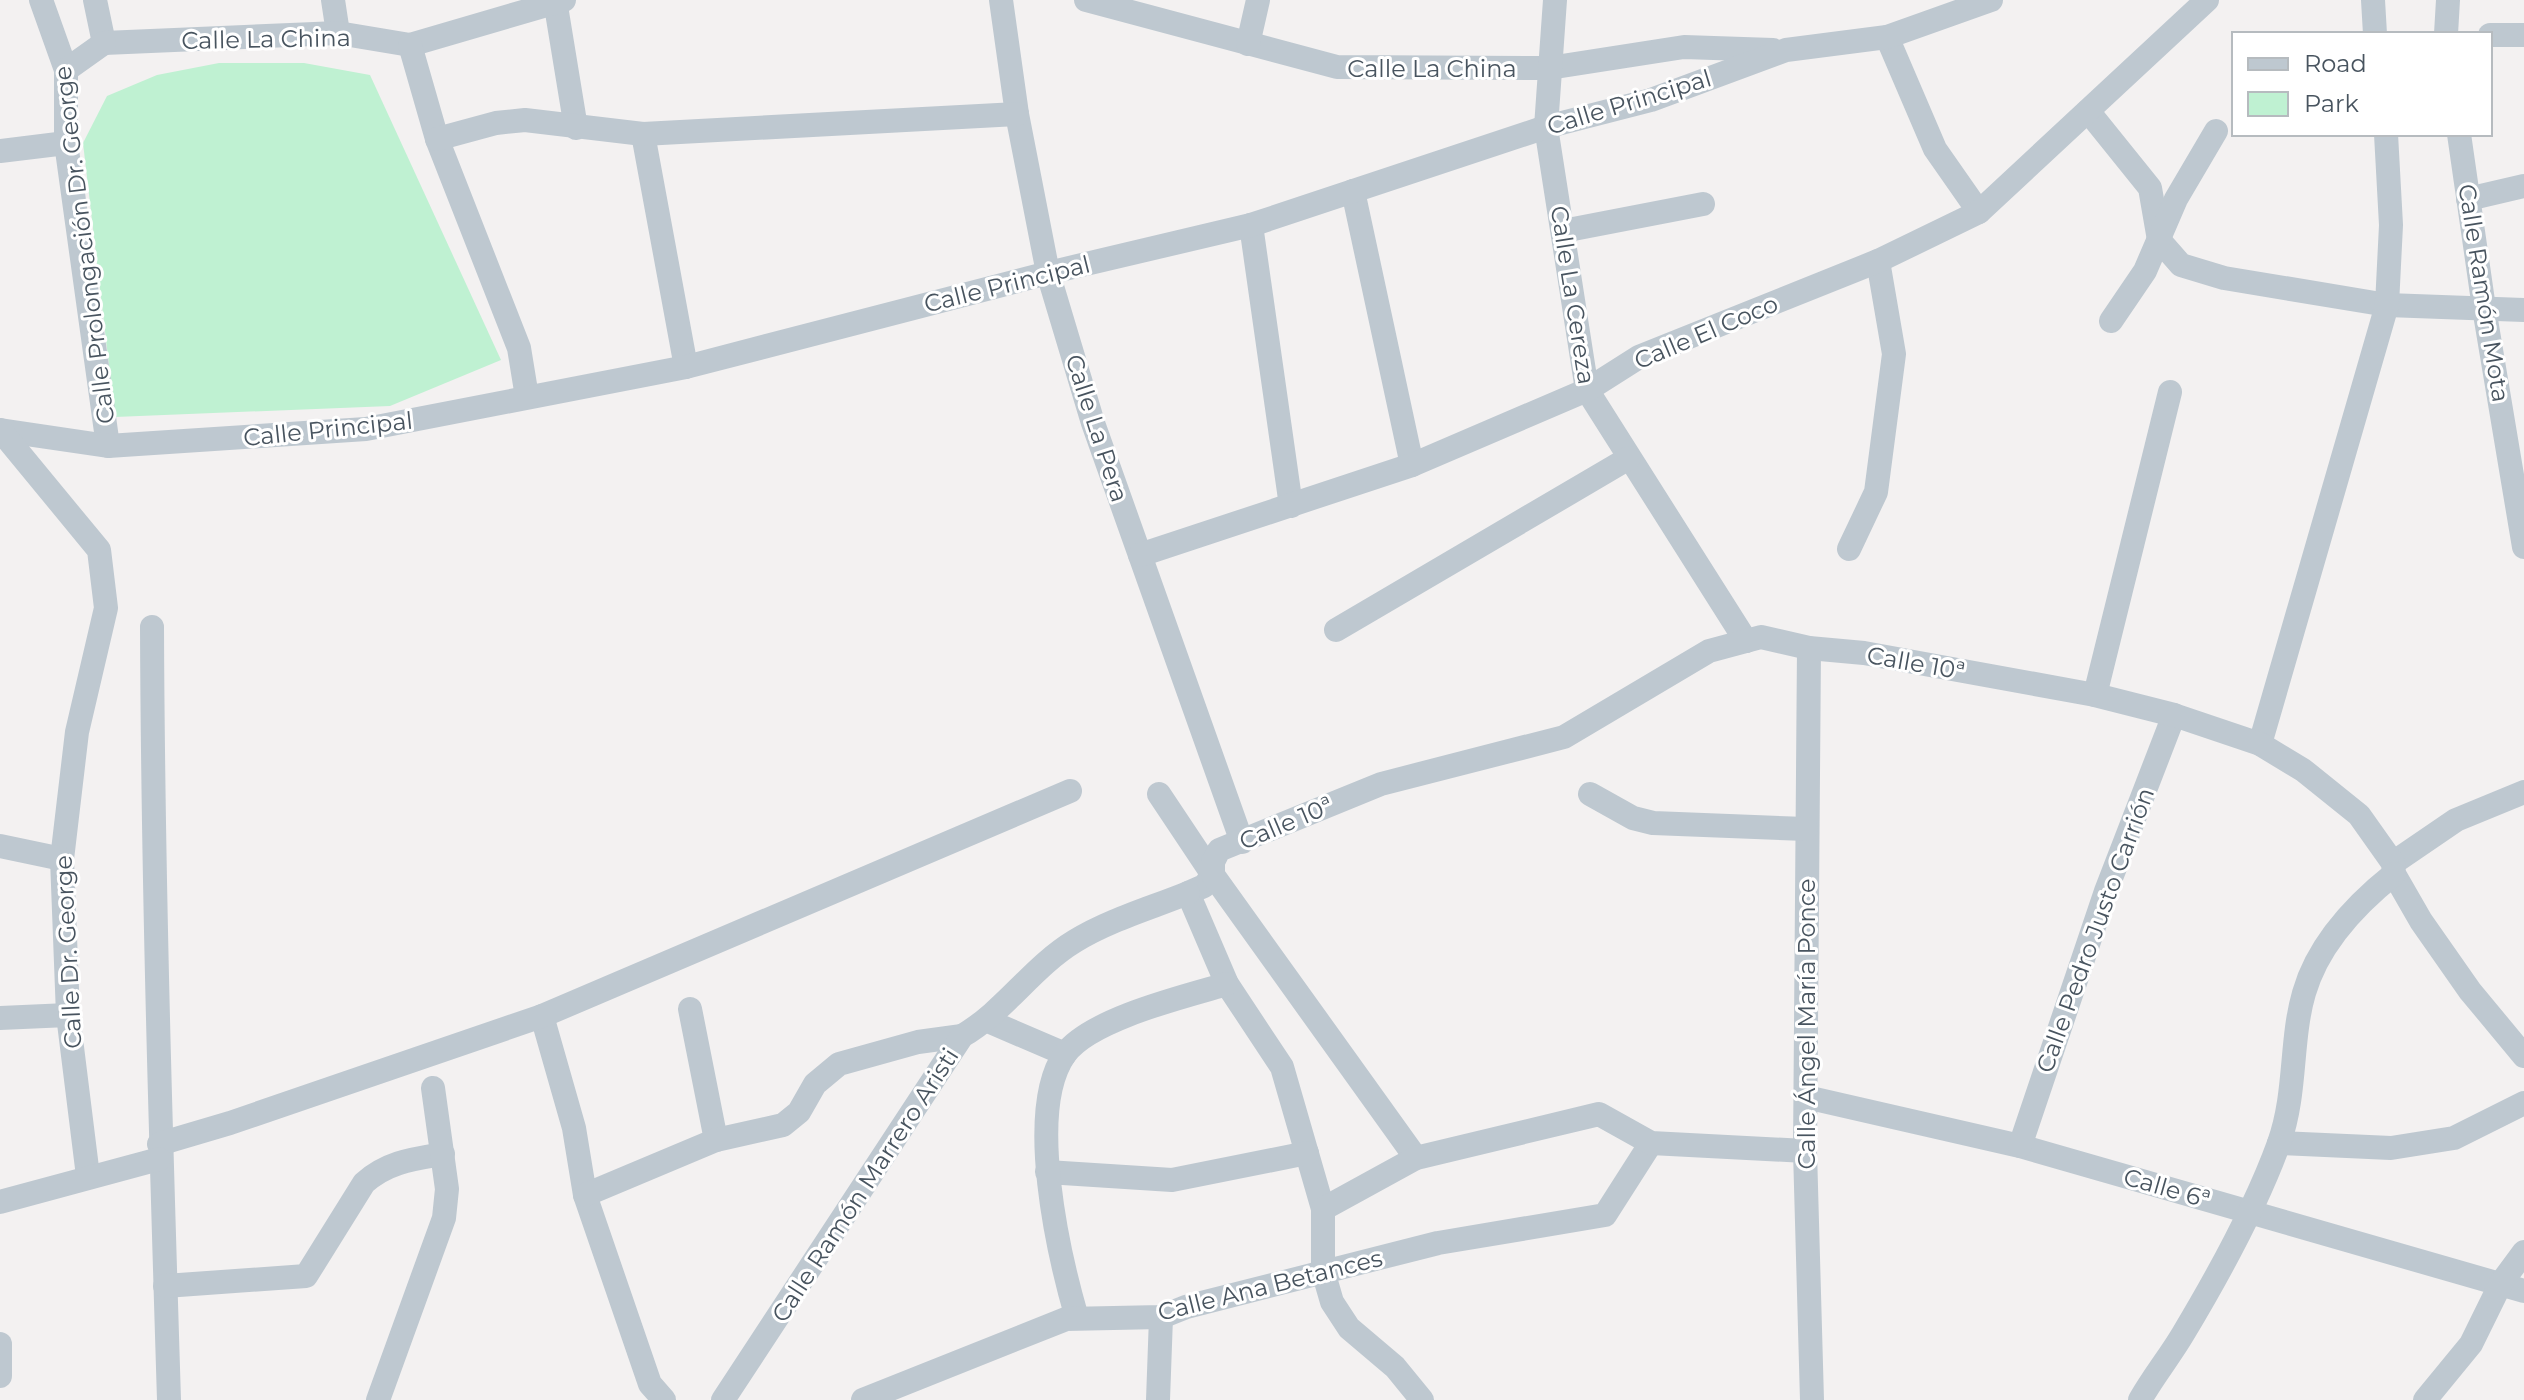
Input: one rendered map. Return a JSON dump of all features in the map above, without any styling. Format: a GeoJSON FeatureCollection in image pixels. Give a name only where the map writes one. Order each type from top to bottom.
{"type":"FeatureCollection","features":[{"type":"Feature","properties":{"kind":"street","name":"Calle Prolongación Dr. George"},"geometry":{"type":"LineString","coordinates":[[41,0],[66,70],[66,143],[108,446]]}},
{"type":"Feature","properties":{"kind":"street"},"geometry":{"type":"LineString","coordinates":[[66,70],[104,43],[95,0]]}},
{"type":"Feature","properties":{"kind":"street"},"geometry":{"type":"LineString","coordinates":[[333,0],[338,33]]}},
{"type":"Feature","properties":{"kind":"street","name":"Calle La Pera"},"geometry":{"type":"LineString","coordinates":[[1001,0],[1017,114],[1048,273],[1093,423],[1242,842]]}},
{"type":"Feature","properties":{"kind":"street","name":"Calle La China"},"geometry":{"type":"LineString","coordinates":[[1086,0],[1163,9],[1248,44],[1337,67],[1549,68],[1684,47],[1786,50]]}},
{"type":"Feature","properties":{"kind":"street"},"geometry":{"type":"LineString","coordinates":[[1248,44],[1258,0]]}},
{"type":"Feature","properties":{"kind":"street","name":"Calle La Cereza"},"geometry":{"type":"LineString","coordinates":[[1555,0],[1546,127],[1587,390],[1746,641]]}},
{"type":"Feature","properties":{"kind":"street","name":"Calle Principal"},"geometry":{"type":"LineString","coordinates":[[0,430],[108,446],[366,429],[686,367],[1048,273],[1251,225],[1546,127],[1651,100],[1786,50],[1887,37],[1991,0]]}},
{"type":"Feature","properties":{"kind":"street","name":"Calle El Coco"},"geometry":{"type":"LineString","coordinates":[[1140,555],[1412,465],[1587,390],[1639,357],[1878,261],[1979,212],[2207,0]]}},
{"type":"Feature","properties":{"kind":"street"},"geometry":{"type":"LineString","coordinates":[[2373,0],[2375,32]]}},
{"type":"Feature","properties":{"kind":"street"},"geometry":{"type":"LineString","coordinates":[[2446,32],[2448,0]]}},
{"type":"Feature","properties":{"kind":"street"},"geometry":{"type":"LineString","coordinates":[[558,1],[576,128]]}},
{"type":"Feature","properties":{"kind":"street","name":"Calle La China"},"geometry":{"type":"LineString","coordinates":[[104,43],[338,33],[410,45],[558,1]]}},
{"type":"Feature","properties":{"kind":"street"},"geometry":{"type":"LineString","coordinates":[[2492,35],[2524,35]]}},
{"type":"Feature","properties":{"kind":"street"},"geometry":{"type":"LineString","coordinates":[[1887,37],[1935,149],[1979,212]]}},
{"type":"Feature","properties":{"kind":"street"},"geometry":{"type":"LineString","coordinates":[[410,45],[437,139],[519,348],[527,397]]}},
{"type":"Feature","properties":{"kind":"street"},"geometry":{"type":"LineString","coordinates":[[2088,111],[2150,188],[2159,240],[2181,265],[2224,278],[2387,305],[2524,310]]}},
{"type":"Feature","properties":{"kind":"street"},"geometry":{"type":"LineString","coordinates":[[437,139],[496,123],[525,120],[643,134],[1017,114]]}},
{"type":"Feature","properties":{"kind":"street"},"geometry":{"type":"LineString","coordinates":[[2111,321],[2145,271],[2176,199],[2216,131]]}},
{"type":"Feature","properties":{"kind":"street"},"geometry":{"type":"LineString","coordinates":[[643,134],[686,367]]}},
{"type":"Feature","properties":{"kind":"street"},"geometry":{"type":"LineString","coordinates":[[2260,744],[2387,305],[2391,225],[2386,136]]}},
{"type":"Feature","properties":{"kind":"street","name":"Calle Ramón Mota"},"geometry":{"type":"LineString","coordinates":[[2459,136],[2484,308],[2518,484],[2524,547]]}},
{"type":"Feature","properties":{"kind":"street"},"geometry":{"type":"LineString","coordinates":[[0,151],[66,143]]}},
{"type":"Feature","properties":{"kind":"street"},"geometry":{"type":"LineString","coordinates":[[2468,199],[2524,186]]}},
{"type":"Feature","properties":{"kind":"street"},"geometry":{"type":"LineString","coordinates":[[1353,191],[1412,465]]}},
{"type":"Feature","properties":{"kind":"street"},"geometry":{"type":"LineString","coordinates":[[1563,231],[1703,204]]}},
{"type":"Feature","properties":{"kind":"street"},"geometry":{"type":"LineString","coordinates":[[1251,225],[1291,506]]}},
{"type":"Feature","properties":{"kind":"street"},"geometry":{"type":"LineString","coordinates":[[1849,549],[1876,492],[1894,354],[1878,261]]}},
{"type":"Feature","properties":{"kind":"street"},"geometry":{"type":"LineString","coordinates":[[2095,695],[2170,392]]}},
{"type":"Feature","properties":{"kind":"street","name":"Calle Dr. George"},"geometry":{"type":"LineString","coordinates":[[0,430],[99,550],[106,608],[77,732],[62,859],[68,1015],[88,1176]]}},
{"type":"Feature","properties":{"kind":"street"},"geometry":{"type":"LineString","coordinates":[[1336,630],[1629,458]]}},
{"type":"Feature","properties":{"kind":"street"},"geometry":{"type":"LineString","coordinates":[[152,627],[159,1151],[169,1400]]}},
{"type":"Feature","properties":{"kind":"street","name":"Calle 10ª"},"geometry":{"type":"LineString","coordinates":[[1213,875],[1213,862],[1219,850],[1381,784],[1564,737],[1709,651],[1761,637],[1809,648],[1864,653],[2095,695],[2174,715],[2260,744],[2303,770],[2359,815],[2470,991],[2524,1056]]}},
{"type":"Feature","properties":{"kind":"street","name":"Calle Ángel María Ponce"},"geometry":{"type":"LineString","coordinates":[[1809,648],[1805,1151],[1812,1400]]}},
{"type":"Feature","properties":{"kind":"street","name":"Calle Pedro Justo Carrión"},"geometry":{"type":"LineString","coordinates":[[2020,1146],[2106,891],[2174,715]]}},
{"type":"Feature","properties":{"kind":"street"},"geometry":{"type":"LineString","coordinates":[[0,1202],[88,1176],[230,1123],[542,1016],[1070,791]]}},
{"type":"Feature","properties":{"kind":"street"},"geometry":{"type":"LineString","coordinates":[[2140,1400],[2183,1334],[2250,1211],[2279,1143],[2291,1101],[2304,993],[2330,939],[2394,868],[2456,820],[2524,792]]}},
{"type":"Feature","properties":{"kind":"street"},"geometry":{"type":"LineString","coordinates":[[1159,794],[1213,875],[1416,1158]]}},
{"type":"Feature","properties":{"kind":"street"},"geometry":{"type":"LineString","coordinates":[[1590,794],[1633,818],[1653,823],[1806,829]]}},
{"type":"Feature","properties":{"kind":"street"},"geometry":{"type":"LineString","coordinates":[[0,846],[62,859]]}},
{"type":"Feature","properties":{"kind":"street","name":"Calle Ramón Marrero Aristi"},"geometry":{"type":"LineString","coordinates":[[723,1400],[962,1036],[988,1021],[1034,974],[1075,941],[1204,886],[1213,875]]}},
{"type":"Feature","properties":{"kind":"street"},"geometry":{"type":"LineString","coordinates":[[1188,893],[1227,984],[1282,1067],[1323,1209],[1323,1271],[1332,1302],[1349,1328],[1395,1367],[1422,1400]]}},
{"type":"Feature","properties":{"kind":"street"},"geometry":{"type":"LineString","coordinates":[[1077,1318],[1060,1260],[1047,1172],[1049,1100],[1065,1054],[1088,1035],[1123,1018],[1227,984]]}},
{"type":"Feature","properties":{"kind":"street"},"geometry":{"type":"LineString","coordinates":[[690,1009],[716,1140]]}},
{"type":"Feature","properties":{"kind":"street"},"geometry":{"type":"LineString","coordinates":[[0,1018],[68,1015]]}},
{"type":"Feature","properties":{"kind":"street"},"geometry":{"type":"LineString","coordinates":[[542,1016],[574,1128],[585,1195],[650,1384],[664,1400]]}},
{"type":"Feature","properties":{"kind":"street"},"geometry":{"type":"LineString","coordinates":[[988,1021],[1065,1054]]}},
{"type":"Feature","properties":{"kind":"street"},"geometry":{"type":"LineString","coordinates":[[585,1195],[716,1140],[783,1125],[799,1112],[815,1084],[839,1064],[918,1042],[962,1036]]}},
{"type":"Feature","properties":{"kind":"street"},"geometry":{"type":"LineString","coordinates":[[378,1400],[444,1218],[447,1189],[433,1088]]}},
{"type":"Feature","properties":{"kind":"street","name":"Calle 6ª"},"geometry":{"type":"LineString","coordinates":[[1806,1097],[2020,1146],[2512,1287]]}},
{"type":"Feature","properties":{"kind":"street"},"geometry":{"type":"LineString","coordinates":[[2279,1143],[2391,1148],[2454,1138],[2524,1103]]}},
{"type":"Feature","properties":{"kind":"street"},"geometry":{"type":"LineString","coordinates":[[1323,1209],[1416,1158],[1599,1114],[1651,1143],[1805,1151]]}},
{"type":"Feature","properties":{"kind":"street","name":"Calle Ana Betances"},"geometry":{"type":"LineString","coordinates":[[863,1400],[1066,1319],[1161,1317],[1186,1307],[1438,1243],[1605,1215],[1651,1143]]}},
{"type":"Feature","properties":{"kind":"street"},"geometry":{"type":"LineString","coordinates":[[1047,1172],[1172,1180],[1307,1153]]}},
{"type":"Feature","properties":{"kind":"street"},"geometry":{"type":"LineString","coordinates":[[165,1286],[306,1276],[364,1183],[377,1171],[409,1160],[443,1154]]}},
{"type":"Feature","properties":{"kind":"street"},"geometry":{"type":"LineString","coordinates":[[2425,1400],[2512,1287],[2524,1252]]}},
{"type":"Feature","properties":{"kind":"street"},"geometry":{"type":"LineString","coordinates":[[1158,1400],[1161,1317]]}},
{"type":"Feature","properties":{"kind":"street"},"geometry":{"type":"LineString","coordinates":[[0,1344],[0,1376]]}},
{"type":"Feature","properties":{"kind":"green space"},"geometry":{"type":"Polygon","coordinates":[[[219,63],[304,63],[370,75],[501,360],[390,406],[115,417],[83,143],[107,96],[157,75],[219,63]]]}}]}
